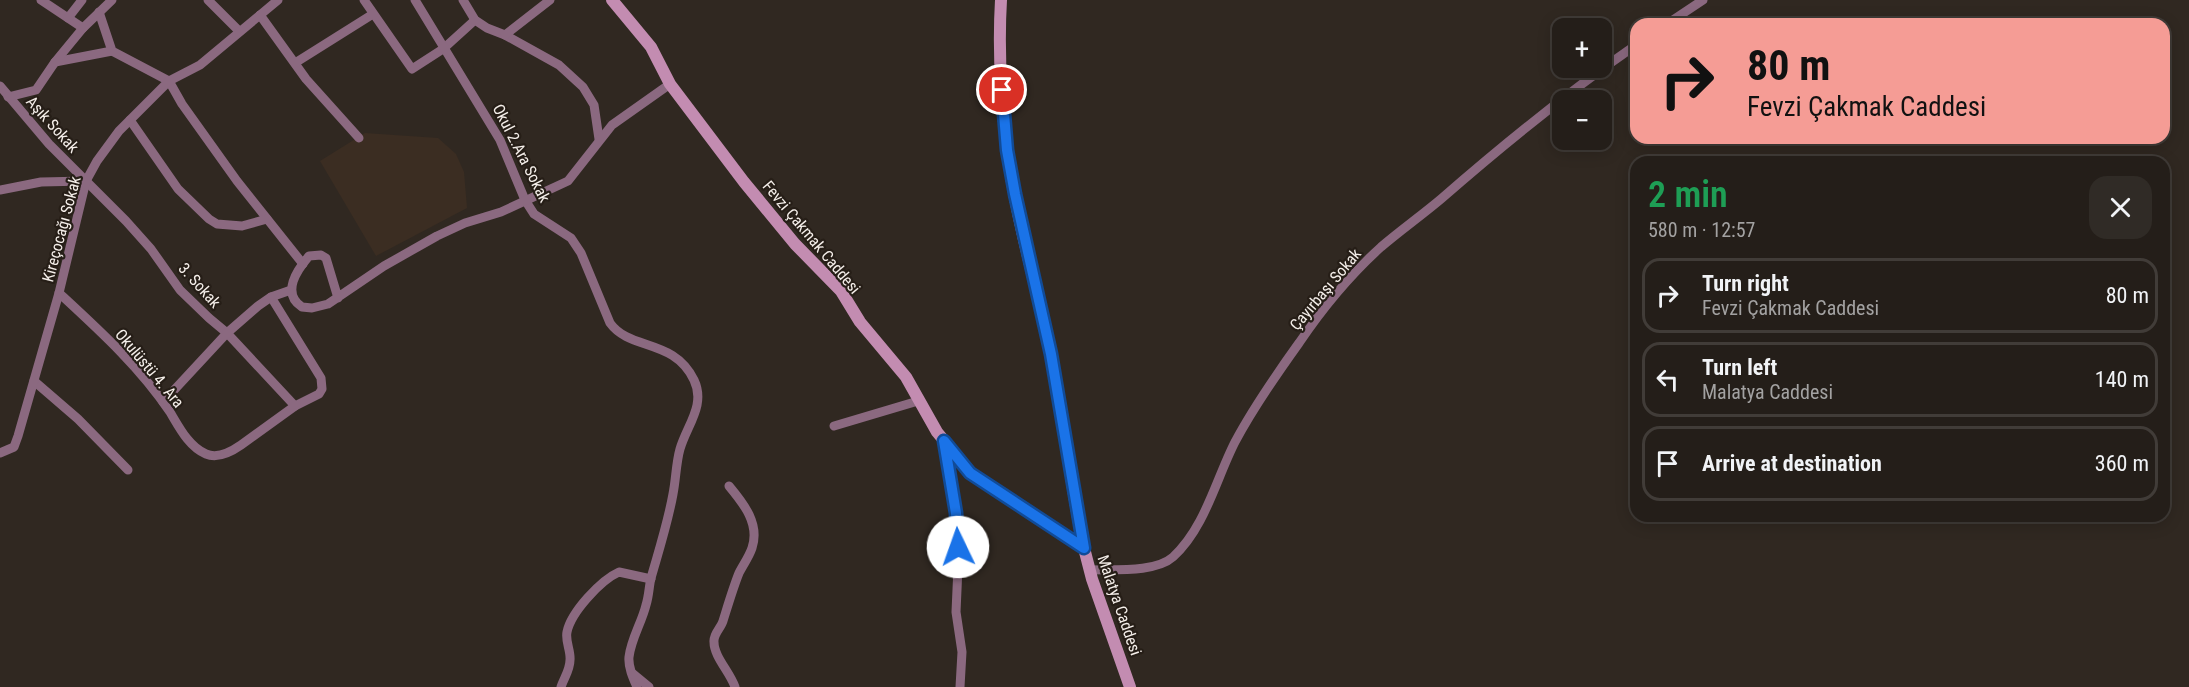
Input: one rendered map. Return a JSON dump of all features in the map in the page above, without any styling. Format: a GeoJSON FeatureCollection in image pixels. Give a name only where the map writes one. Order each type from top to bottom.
{"type":"FeatureCollection","features":[{"type":"Feature","properties":{"kind":"street"},"geometry":{"type":"LineString","coordinates":[[41,0],[83,28]]}},
{"type":"Feature","properties":{"kind":"street"},"geometry":{"type":"LineString","coordinates":[[68,18],[82,0]]}},
{"type":"Feature","properties":{"kind":"street"},"geometry":{"type":"LineString","coordinates":[[8,97],[36,90],[83,28],[112,0]]}},
{"type":"Feature","properties":{"kind":"street"},"geometry":{"type":"LineString","coordinates":[[208,0],[239,31]]}},
{"type":"Feature","properties":{"kind":"street","name":"Kireçocağı Sokak"},"geometry":{"type":"LineString","coordinates":[[0,453],[14,447],[18,436],[59,293],[86,181],[107,147],[169,81],[200,65],[278,0]]}},
{"type":"Feature","properties":{"kind":"street"},"geometry":{"type":"LineString","coordinates":[[364,0],[412,69],[443,49],[475,20]]}},
{"type":"Feature","properties":{"kind":"street","name":"Okul 2.Ara Sokak"},"geometry":{"type":"LineString","coordinates":[[415,0],[500,140],[525,201],[534,214],[571,238],[591,275],[615,330],[622,336],[653,345],[670,353],[688,368],[695,382],[698,393],[697,407],[694,420],[680,448],[673,495],[647,603],[629,658],[630,671]]}},
{"type":"Feature","properties":{"kind":"street"},"geometry":{"type":"LineString","coordinates":[[463,0],[475,20],[559,65],[583,87],[594,105],[599,139]]}},
{"type":"Feature","properties":{"kind":"street"},"geometry":{"type":"LineString","coordinates":[[505,35],[550,0]]}},
{"type":"Feature","properties":{"kind":"street","name":"Fevzi Çakmak Caddesi"},"geometry":{"type":"LineString","coordinates":[[612,0],[651,47],[670,84],[769,212],[795,244],[841,291],[860,322],[906,377],[918,401],[944,441],[970,473],[1084,548]]}},
{"type":"Feature","properties":{"kind":"street","name":"Malatya Caddesi"},"geometry":{"type":"LineString","coordinates":[[1001,0],[999,65],[1007,150],[1051,354],[1089,570],[1130,687]]}},
{"type":"Feature","properties":{"kind":"street"},"geometry":{"type":"LineString","coordinates":[[1676,18],[1703,0]]}},
{"type":"Feature","properties":{"kind":"street"},"geometry":{"type":"LineString","coordinates":[[99,12],[112,51]]}},
{"type":"Feature","properties":{"kind":"street"},"geometry":{"type":"LineString","coordinates":[[295,63],[373,14]]}},
{"type":"Feature","properties":{"kind":"street"},"geometry":{"type":"LineString","coordinates":[[260,15],[316,90],[359,138]]}},
{"type":"Feature","properties":{"kind":"street","name":"Çayırbaşı Sokak"},"geometry":{"type":"LineString","coordinates":[[1089,570],[1147,567],[1163,564],[1174,555],[1207,507],[1236,440],[1266,391],[1314,321],[1346,284],[1380,249],[1489,158],[1558,101],[1630,49]]}},
{"type":"Feature","properties":{"kind":"street"},"geometry":{"type":"LineString","coordinates":[[55,62],[112,51],[169,81],[182,104],[303,264]]}},
{"type":"Feature","properties":{"kind":"street"},"geometry":{"type":"LineString","coordinates":[[338,298],[326,258],[309,256],[295,275],[291,290],[295,301],[302,308],[323,306],[338,298],[384,266],[437,236],[465,223],[501,212],[568,181],[612,125],[670,84]]}},
{"type":"Feature","properties":{"kind":"street","name":"Aşık Sokak"},"geometry":{"type":"LineString","coordinates":[[0,86],[49,144],[86,181]]}},
{"type":"Feature","properties":{"kind":"street"},"geometry":{"type":"LineString","coordinates":[[130,120],[178,189],[209,219],[217,224],[242,226],[267,219]]}},
{"type":"Feature","properties":{"kind":"street"},"geometry":{"type":"LineString","coordinates":[[0,190],[41,182],[86,181]]}},
{"type":"Feature","properties":{"kind":"street","name":"3. Sokak"},"geometry":{"type":"LineString","coordinates":[[86,181],[146,243],[180,290],[227,333],[295,406]]}},
{"type":"Feature","properties":{"kind":"street"},"geometry":{"type":"LineString","coordinates":[[163,402],[227,333],[271,297],[291,290]]}},
{"type":"Feature","properties":{"kind":"street","name":"Okulüstü 4. Ara"},"geometry":{"type":"LineString","coordinates":[[59,293],[114,345],[163,402],[186,438],[204,453],[219,455],[231,452],[295,406]]}},
{"type":"Feature","properties":{"kind":"street"},"geometry":{"type":"LineString","coordinates":[[271,297],[321,378],[322,389],[319,394],[295,406]]}},
{"type":"Feature","properties":{"kind":"street"},"geometry":{"type":"LineString","coordinates":[[34,381],[78,419],[128,470]]}},
{"type":"Feature","properties":{"kind":"street"},"geometry":{"type":"LineString","coordinates":[[834,426],[918,401]]}},
{"type":"Feature","properties":{"kind":"street"},"geometry":{"type":"LineString","coordinates":[[944,441],[956,513],[958,567],[956,612],[962,651],[960,687]]}},
{"type":"Feature","properties":{"kind":"street"},"geometry":{"type":"LineString","coordinates":[[729,486],[746,506],[754,532],[753,547],[739,574],[721,627],[714,635],[715,651],[735,687]]}},
{"type":"Feature","properties":{"kind":"street"},"geometry":{"type":"LineString","coordinates":[[561,687],[571,658],[566,636],[569,624],[581,605],[603,582],[619,572],[651,579]]}},
{"type":"Feature","properties":{"kind":"street"},"geometry":{"type":"LineString","coordinates":[[630,671],[637,687]]}},
{"type":"Feature","properties":{"kind":"street"},"geometry":{"type":"LineString","coordinates":[[630,671],[649,687]]}},
{"type":"Feature","properties":{"kind":"shaded area"},"geometry":{"type":"Polygon","coordinates":[[[365,133],[438,138],[456,154],[464,172],[467,208],[376,256],[320,161],[365,133]]]}},
{"type":"Feature","properties":{"kind":"route"},"geometry":{"type":"LineString","coordinates":[[958,547],[956,513],[946,466],[944,441],[970,473],[1084,548],[1051,354],[1007,150],[1002,90]]}}]}
